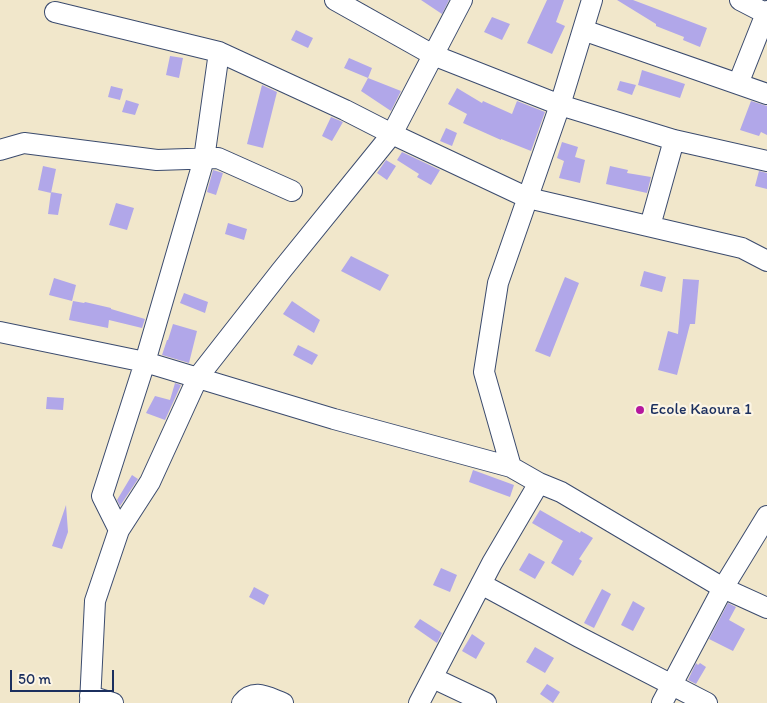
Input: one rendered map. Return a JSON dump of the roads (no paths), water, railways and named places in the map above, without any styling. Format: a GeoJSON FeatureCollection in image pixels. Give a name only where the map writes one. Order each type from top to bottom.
{"type":"FeatureCollection","features":[{"type":"Feature","properties":{"kind":"street"},"geometry":{"type":"LineString","coordinates":[[335,0],[433,55],[560,105],[674,140],[767,162]]}},
{"type":"Feature","properties":{"kind":"street"},"geometry":{"type":"LineString","coordinates":[[113,703],[90,699],[95,601],[119,530],[150,482],[198,377],[392,134],[462,0]]}},
{"type":"Feature","properties":{"kind":"street"},"geometry":{"type":"LineString","coordinates":[[738,84],[767,13],[740,0]]}},
{"type":"Feature","properties":{"kind":"street"},"geometry":{"type":"LineString","coordinates":[[511,467],[484,372],[498,283],[560,105],[583,30],[588,2]]}},
{"type":"Feature","properties":{"kind":"street"},"geometry":{"type":"LineString","coordinates":[[54,12],[219,52],[528,198],[742,248],[767,261]]}},
{"type":"Feature","properties":{"kind":"street"},"geometry":{"type":"LineString","coordinates":[[583,30],[767,94]]}},
{"type":"Feature","properties":{"kind":"street"},"geometry":{"type":"LineString","coordinates":[[119,530],[102,496],[145,362],[204,159],[219,52]]}},
{"type":"Feature","properties":{"kind":"street"},"geometry":{"type":"LineString","coordinates":[[650,226],[674,140]]}},
{"type":"Feature","properties":{"kind":"street"},"geometry":{"type":"LineString","coordinates":[[0,150],[24,143],[157,160],[218,158],[292,191]]}},
{"type":"Feature","properties":{"kind":"street"},"geometry":{"type":"LineString","coordinates":[[0,332],[145,362],[334,419],[511,467],[539,483],[561,492],[723,588],[767,608]]}},
{"type":"Feature","properties":{"kind":"street"},"geometry":{"type":"LineString","coordinates":[[419,703],[434,678],[481,584],[539,483]]}},
{"type":"Feature","properties":{"kind":"street"},"geometry":{"type":"LineString","coordinates":[[662,703],[723,588],[767,516]]}},
{"type":"Feature","properties":{"kind":"street"},"geometry":{"type":"LineString","coordinates":[[481,584],[707,703]]}},
{"type":"Feature","properties":{"kind":"street"},"geometry":{"type":"LineString","coordinates":[[434,678],[486,703]]}},
{"type":"Feature","properties":{"kind":"street"},"geometry":{"type":"LineString","coordinates":[[242,703],[253,694],[283,703]]}},
{"type":"Feature","properties":{"kind":"place","name":"Ecole Kaoura 1"},"geometry":{"type":"Point","coordinates":[640,410]}}]}
